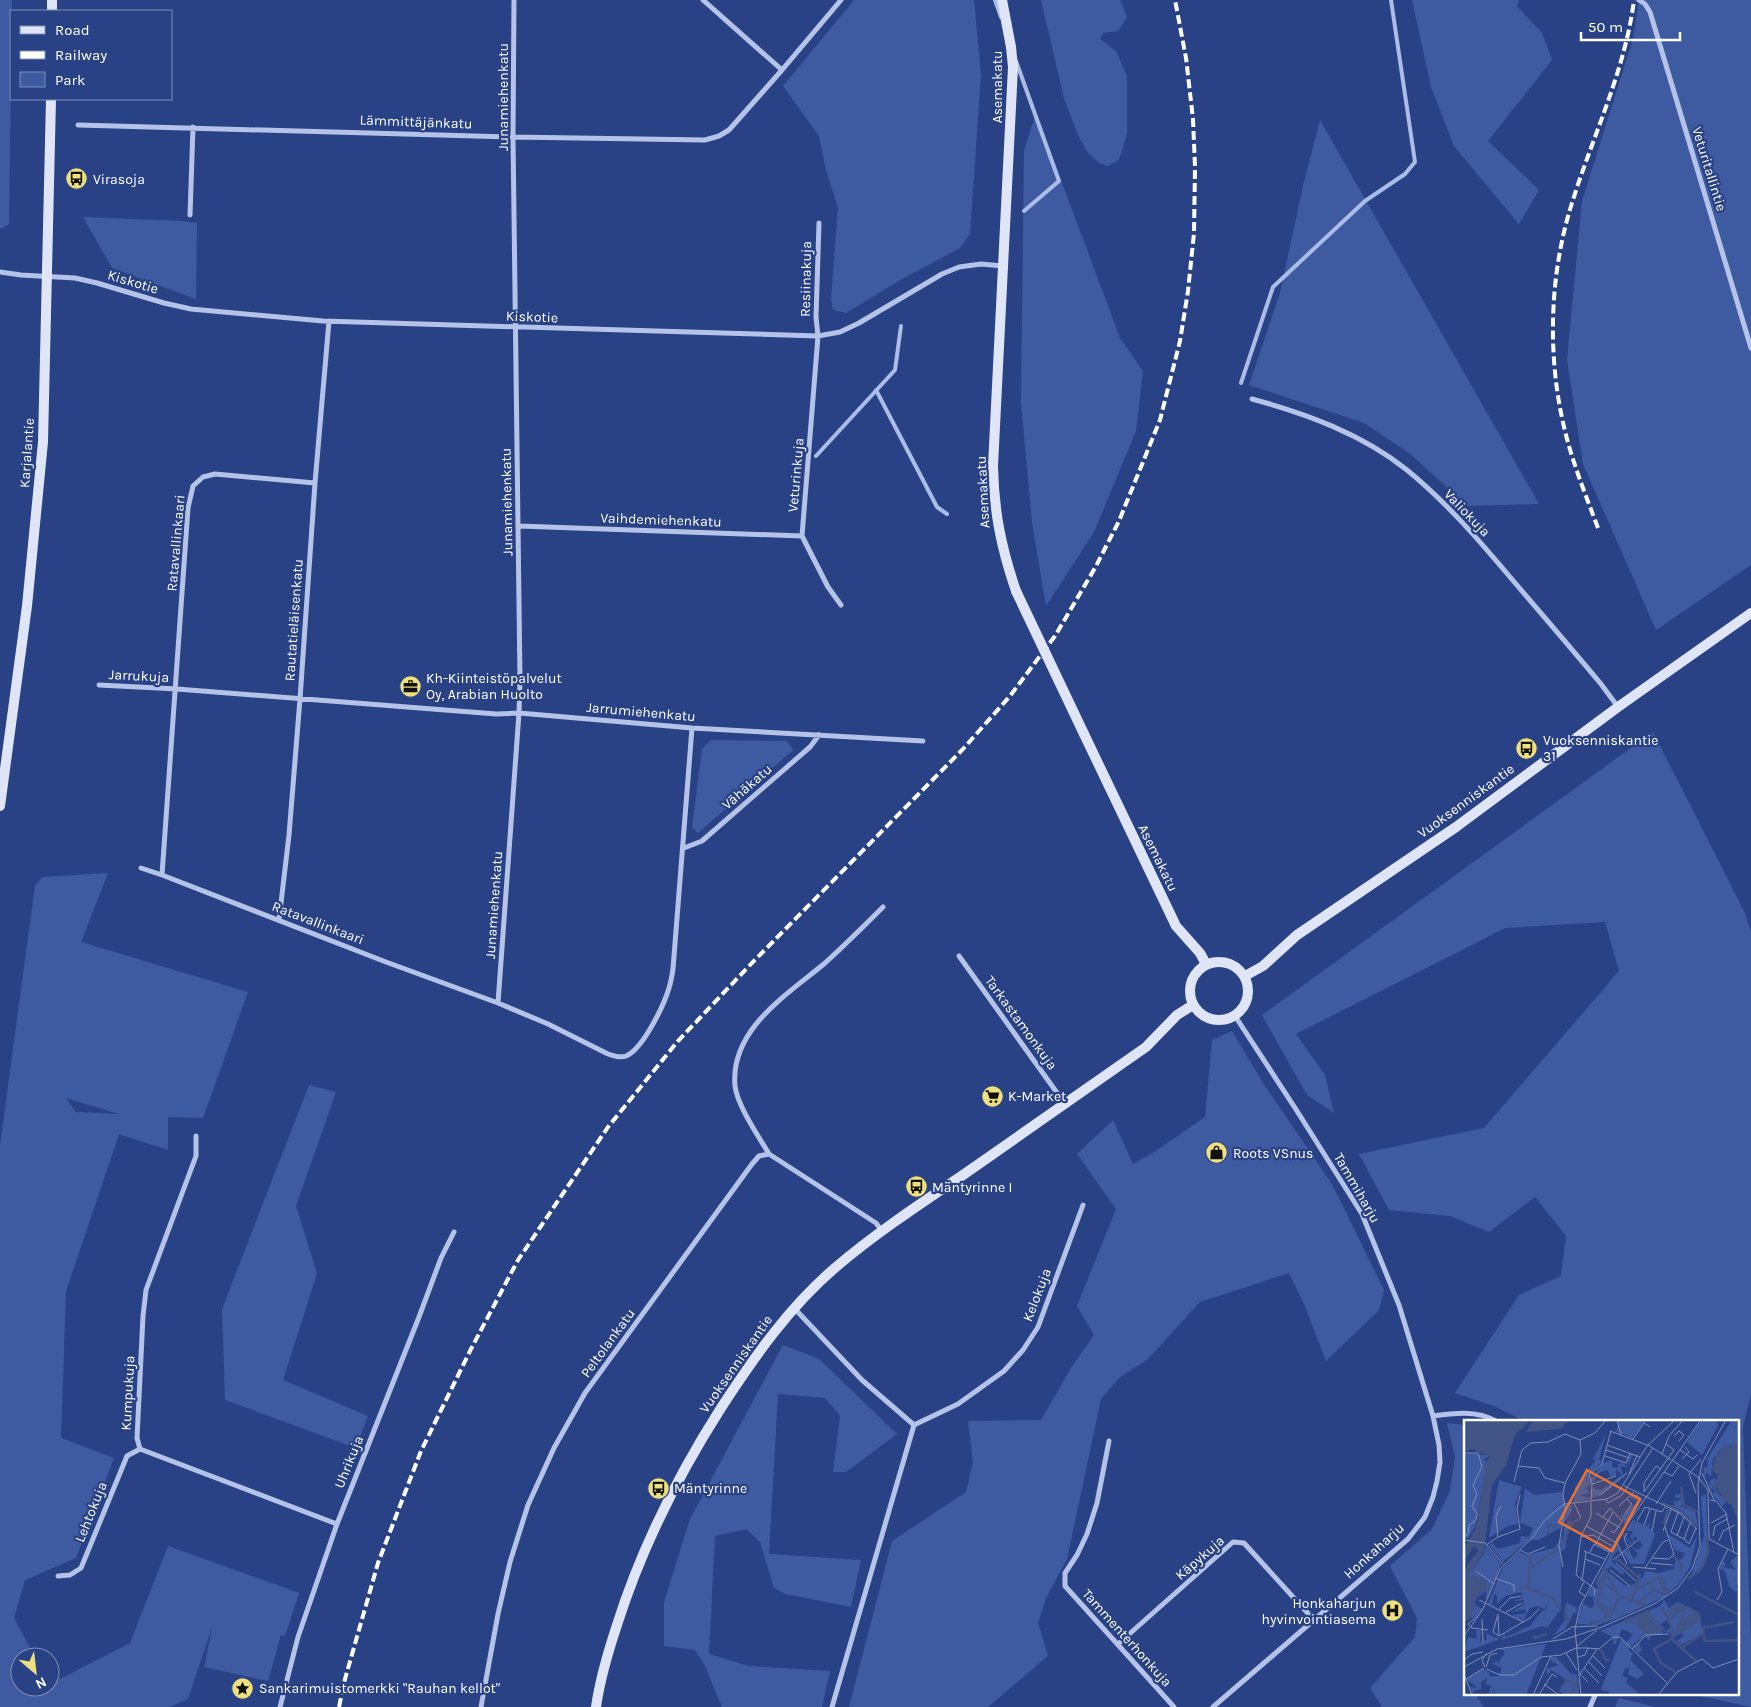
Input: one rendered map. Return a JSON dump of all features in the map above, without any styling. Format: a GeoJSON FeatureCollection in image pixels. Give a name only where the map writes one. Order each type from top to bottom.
{"type":"FeatureCollection","features":[{"type":"Feature","properties":{"kind":"street","name":"Junamiehenkatu"},"geometry":{"type":"LineString","coordinates":[[498,1003],[519,713],[519,526],[513,137],[514,0]]}},
{"type":"Feature","properties":{"kind":"street"},"geometry":{"type":"LineString","coordinates":[[703,0],[782,70]]}},
{"type":"Feature","properties":{"kind":"street","name":"Lämmittäjänkatu"},"geometry":{"type":"LineString","coordinates":[[78,125],[513,137],[706,140],[719,136],[729,130],[841,0]]}},
{"type":"Feature","properties":{"kind":"street","name":"Asemakatu"},"geometry":{"type":"LineString","coordinates":[[1002,0],[1013,67],[993,466],[1000,538],[1016,590],[1176,926],[1200,952],[1206,964]]}},
{"type":"Feature","properties":{"kind":"street","name":"Veturitallintie"},"geometry":{"type":"LineString","coordinates":[[1639,0],[1645,4],[1650,12],[1751,348]]}},
{"type":"Feature","properties":{"kind":"street","name":"Karjalantie"},"geometry":{"type":"LineString","coordinates":[[0,806],[28,606],[43,442],[51,100]]}},
{"type":"Feature","properties":{"kind":"street"},"geometry":{"type":"LineString","coordinates":[[190,215],[193,127]]}},
{"type":"Feature","properties":{"kind":"street","name":"Resiinakuja"},"geometry":{"type":"LineString","coordinates":[[818,336],[816,317],[819,223]]}},
{"type":"Feature","properties":{"kind":"street","name":"Kiskotie"},"geometry":{"type":"LineString","coordinates":[[0,272],[75,278],[191,309],[329,321],[818,336],[840,332],[859,323],[942,274],[959,267],[981,264],[1003,266]]}},
{"type":"Feature","properties":{"kind":"street","name":"Rautatieläisenkatu"},"geometry":{"type":"LineString","coordinates":[[279,920],[300,699],[314,483],[329,321]]}},
{"type":"Feature","properties":{"kind":"street","name":"Veturinkuja"},"geometry":{"type":"LineString","coordinates":[[802,536],[818,336]]}},
{"type":"Feature","properties":{"kind":"street","name":"Valiokuja"},"geometry":{"type":"LineString","coordinates":[[1252,399],[1294,410],[1328,423],[1367,444],[1406,470],[1443,502],[1478,539],[1618,706]]}},
{"type":"Feature","properties":{"kind":"street","name":"Ratavallinkaari"},"geometry":{"type":"LineString","coordinates":[[314,483],[215,474],[203,477],[192,486],[188,508],[177,689],[162,875],[386,962],[498,1003],[548,1024],[616,1057],[626,1056],[635,1050],[663,1004],[670,986],[684,848],[692,728]]}},
{"type":"Feature","properties":{"kind":"street","name":"Vaihdemiehenkatu"},"geometry":{"type":"LineString","coordinates":[[519,526],[802,536]]}},
{"type":"Feature","properties":{"kind":"street"},"geometry":{"type":"LineString","coordinates":[[802,536],[828,587],[841,605]]}},
{"type":"Feature","properties":{"kind":"street","name":"Vuoksenniskantie"},"geometry":{"type":"LineString","coordinates":[[1245,976],[1263,966],[1297,935],[1456,827],[1618,706],[1751,613]]}},
{"type":"Feature","properties":{"kind":"street","name":"Jarrukuja"},"geometry":{"type":"LineString","coordinates":[[99,685],[177,689]]}},
{"type":"Feature","properties":{"kind":"street","name":"Jarrumiehenkatu"},"geometry":{"type":"LineString","coordinates":[[177,689],[496,714],[519,713],[692,728],[923,741]]}},
{"type":"Feature","properties":{"kind":"street","name":"Vähäkatu"},"geometry":{"type":"LineString","coordinates":[[684,848],[702,841],[810,747],[819,735]]}},
{"type":"Feature","properties":{"kind":"street"},"geometry":{"type":"LineString","coordinates":[[141,868],[162,875]]}},
{"type":"Feature","properties":{"kind":"street"},"geometry":{"type":"LineString","coordinates":[[882,1231],[876,1223],[769,1154],[745,1113],[736,1089],[735,1068],[741,1047],[758,1021],[775,1003],[826,961],[883,907]]}},
{"type":"Feature","properties":{"kind":"street","name":"Tarkastamonkuja"},"geometry":{"type":"LineString","coordinates":[[959,956],[1065,1104]]}},
{"type":"Feature","properties":{"kind":"street"},"geometry":{"type":"LineString","coordinates":[[1224,961],[1240,969],[1245,976],[1249,987],[1248,998],[1243,1009],[1235,1016],[1226,1020],[1207,1018],[1193,1005],[1190,994],[1191,982],[1197,971],[1206,964],[1224,961]]}},
{"type":"Feature","properties":{"kind":"street","name":"Vuoksenniskantie"},"geometry":{"type":"LineString","coordinates":[[596,1707],[610,1648],[624,1604],[642,1554],[665,1504],[688,1462],[768,1338],[794,1308],[835,1267],[882,1231],[1146,1047],[1177,1015],[1193,1005]]}},
{"type":"Feature","properties":{"kind":"street","name":"Tammiharju"},"geometry":{"type":"LineString","coordinates":[[1235,1016],[1362,1214],[1399,1305],[1433,1416]]}},
{"type":"Feature","properties":{"kind":"street","name":"Kumpukuja"},"geometry":{"type":"LineString","coordinates":[[196,1136],[196,1156],[146,1290],[137,1438],[140,1449],[337,1524]]}},
{"type":"Feature","properties":{"kind":"street","name":"Peltolankatu"},"geometry":{"type":"LineString","coordinates":[[481,1707],[498,1614],[510,1562],[528,1505],[554,1448],[585,1393],[752,1164],[759,1156],[769,1154]]}},
{"type":"Feature","properties":{"kind":"street","name":"Kelokuja"},"geometry":{"type":"LineString","coordinates":[[914,1426],[958,1404],[1004,1371],[1023,1350],[1038,1327],[1084,1205]]}},
{"type":"Feature","properties":{"kind":"street","name":"Uhrikuja"},"geometry":{"type":"LineString","coordinates":[[280,1707],[298,1637],[337,1524],[441,1258],[454,1232]]}},
{"type":"Feature","properties":{"kind":"street"},"geometry":{"type":"LineString","coordinates":[[794,1308],[862,1380],[914,1426],[832,1707]]}},
{"type":"Feature","properties":{"kind":"street"},"geometry":{"type":"LineString","coordinates":[[1433,1416],[1459,1413],[1480,1415],[1493,1420]]}},
{"type":"Feature","properties":{"kind":"street","name":"Honkaharju"},"geometry":{"type":"LineString","coordinates":[[1213,1707],[1408,1538],[1425,1517],[1438,1481],[1440,1462],[1439,1445],[1433,1416]]}},
{"type":"Feature","properties":{"kind":"street","name":"Tammenterhonkuja"},"geometry":{"type":"LineString","coordinates":[[1109,1441],[1097,1503],[1087,1534],[1077,1555],[1065,1573],[1065,1586],[1174,1707]]}},
{"type":"Feature","properties":{"kind":"street","name":"Lehtokuja"},"geometry":{"type":"LineString","coordinates":[[58,1576],[70,1575],[81,1568],[126,1456],[140,1449]]}},
{"type":"Feature","properties":{"kind":"street","name":"Käpykuja"},"geometry":{"type":"LineString","coordinates":[[1118,1644],[1233,1542],[1244,1543],[1313,1619]]}},
{"type":"Feature","properties":{"kind":"street"},"geometry":{"type":"LineString","coordinates":[[1590,1707],[1596,1694]]}},
{"type":"Feature","properties":{"kind":"green space"},"geometry":{"type":"Polygon","coordinates":[[[0,0],[12,0],[12,10],[10,10],[9,224],[0,229],[0,0]]]}},
{"type":"Feature","properties":{"kind":"green space"},"geometry":{"type":"Polygon","coordinates":[[[854,0],[974,0],[981,75],[970,234],[960,248],[902,279],[846,313],[833,310],[831,299],[838,208],[826,170],[819,136],[783,86],[854,0]]]}},
{"type":"Feature","properties":{"kind":"green space"},"geometry":{"type":"Polygon","coordinates":[[[1041,0],[1120,0],[1127,17],[1118,31],[1103,33],[1100,39],[1116,51],[1127,76],[1127,134],[1119,160],[1108,166],[1099,163],[1088,153],[1078,135],[1064,98],[1041,0]]]}},
{"type":"Feature","properties":{"kind":"green space"},"geometry":{"type":"Polygon","coordinates":[[[1412,0],[1519,0],[1517,6],[1542,33],[1552,60],[1488,141],[1539,190],[1519,224],[1454,146],[1431,87],[1412,0]]]}},
{"type":"Feature","properties":{"kind":"green space"},"geometry":{"type":"Polygon","coordinates":[[[1639,0],[1751,0],[1751,565],[1656,630],[1583,464],[1567,360],[1582,201],[1633,39],[1639,0]]]}},
{"type":"Feature","properties":{"kind":"green space"},"geometry":{"type":"Polygon","coordinates":[[[1036,113],[1120,338],[1143,371],[1136,431],[1094,532],[1046,606],[1032,522],[1021,403],[1024,151],[1036,113]]]}},
{"type":"Feature","properties":{"kind":"green space"},"geometry":{"type":"Polygon","coordinates":[[[1320,120],[1539,504],[1468,506],[1409,453],[1364,423],[1249,385],[1280,293],[1303,186],[1320,120]]]}},
{"type":"Feature","properties":{"kind":"green space"},"geometry":{"type":"Polygon","coordinates":[[[83,217],[197,223],[196,299],[112,268],[83,217]]]}},
{"type":"Feature","properties":{"kind":"green space"},"geometry":{"type":"Polygon","coordinates":[[[1653,732],[1744,911],[1751,932],[1751,1394],[1743,1427],[1751,1646],[1751,1707],[1692,1694],[1738,1694],[1738,1420],[1522,1420],[1494,1406],[1455,1393],[1519,1295],[1561,1276],[1566,1236],[1535,1197],[1489,1232],[1450,1216],[1389,1210],[1359,1154],[1484,1128],[1619,971],[1605,922],[1505,928],[1296,1034],[1325,1075],[1334,1113],[1307,1095],[1262,1015],[1653,732]]]}},
{"type":"Feature","properties":{"kind":"green space"},"geometry":{"type":"Polygon","coordinates":[[[711,740],[787,741],[793,750],[698,833],[692,827],[702,749],[711,740]]]}},
{"type":"Feature","properties":{"kind":"green space"},"geometry":{"type":"Polygon","coordinates":[[[108,873],[81,942],[248,992],[203,1118],[168,1117],[168,1150],[119,1134],[66,1291],[61,1438],[114,1458],[76,1558],[25,1580],[14,1618],[30,1647],[10,1647],[10,1697],[60,1697],[60,1679],[130,1643],[168,1546],[299,1593],[285,1636],[281,1635],[268,1681],[204,1667],[213,1625],[188,1699],[169,1707],[0,1707],[0,1146],[35,885],[43,877],[108,873]],[[66,1098],[76,1112],[119,1114],[66,1098]]]}},
{"type":"Feature","properties":{"kind":"green space"},"geometry":{"type":"Polygon","coordinates":[[[1232,1031],[1265,1086],[1332,1184],[1384,1290],[1379,1310],[1326,1361],[1304,1304],[1289,1273],[1200,1302],[1147,1360],[1120,1377],[1101,1399],[1067,1559],[1046,1598],[1038,1623],[1048,1656],[988,1707],[849,1707],[892,1541],[966,1492],[973,1462],[968,1421],[1041,1420],[1071,1368],[1094,1335],[1077,1306],[1116,1209],[1077,1154],[1113,1120],[1133,1164],[1205,1117],[1212,1040],[1232,1031]]]}},
{"type":"Feature","properties":{"kind":"green space"},"geometry":{"type":"Polygon","coordinates":[[[309,1085],[336,1092],[296,1206],[317,1273],[283,1380],[368,1416],[356,1448],[225,1400],[222,1309],[309,1085]]]}},
{"type":"Feature","properties":{"kind":"green space"},"geometry":{"type":"Polygon","coordinates":[[[783,1345],[819,1359],[897,1434],[846,1472],[833,1472],[840,1416],[825,1398],[778,1394],[769,1554],[861,1560],[851,1607],[786,1594],[774,1588],[760,1542],[746,1529],[715,1536],[709,1654],[749,1666],[830,1671],[822,1707],[722,1707],[704,1664],[695,1650],[664,1646],[664,1602],[690,1519],[783,1345]]]}},
{"type":"Feature","properties":{"kind":"green space"},"geometry":{"type":"Polygon","coordinates":[[[1447,1423],[1464,1425],[1464,1694],[1475,1694],[1484,1707],[1382,1707],[1370,1688],[1415,1637],[1417,1618],[1390,1566],[1432,1529],[1450,1491],[1455,1457],[1447,1423]]]}},
{"type":"Feature","properties":{"kind":"green space"},"geometry":{"type":"Polygon","coordinates":[[[1619,1698],[1655,1707],[1615,1707],[1619,1698]]]}},
{"type":"Feature","properties":{"kind":"waterway"},"geometry":{"type":"LineString","coordinates":[[995,0],[1001,17]]}},
{"type":"Feature","properties":{"kind":"waterway"},"geometry":{"type":"LineString","coordinates":[[1241,383],[1273,287],[1365,201],[1405,174],[1415,162],[1391,0]]}},
{"type":"Feature","properties":{"kind":"waterway"},"geometry":{"type":"LineString","coordinates":[[1016,61],[1059,181],[1024,211]]}},
{"type":"Feature","properties":{"kind":"waterway"},"geometry":{"type":"LineString","coordinates":[[816,456],[895,370],[901,326]]}},
{"type":"Feature","properties":{"kind":"waterway"},"geometry":{"type":"LineString","coordinates":[[876,390],[937,507],[947,514]]}},
{"type":"Feature","properties":{"kind":"railway"},"geometry":{"type":"LineString","coordinates":[[339,1707],[345,1679],[378,1563],[421,1451],[471,1349],[518,1260],[608,1127],[678,1041],[749,966],[963,749],[1010,696],[1055,636],[1095,568],[1119,521],[1160,420],[1180,341],[1188,291],[1194,233],[1195,167],[1193,119],[1186,58],[1175,0]]}},
{"type":"Feature","properties":{"kind":"railway"},"geometry":{"type":"LineString","coordinates":[[1598,528],[1572,456],[1559,403],[1555,375],[1553,317],[1555,288],[1564,230],[1580,178],[1616,78],[1630,26],[1634,0]]}},
{"type":"Feature","properties":{"kind":"place","name":"Virasoja"},"geometry":{"type":"Point","coordinates":[77,179]}},
{"type":"Feature","properties":{"kind":"place","name":"Kh-Kiinteistöpalvelut Oy, Arabian Huolto"},"geometry":{"type":"Point","coordinates":[410,686]}},
{"type":"Feature","properties":{"kind":"place","name":"Vuoksenniskantie 31"},"geometry":{"type":"Point","coordinates":[1527,748]}},
{"type":"Feature","properties":{"kind":"place","name":"K-Market"},"geometry":{"type":"Point","coordinates":[992,1096]}},
{"type":"Feature","properties":{"kind":"place","name":"Roots VSnus"},"geometry":{"type":"Point","coordinates":[1217,1153]}},
{"type":"Feature","properties":{"kind":"place","name":"Mäntyrinne I"},"geometry":{"type":"Point","coordinates":[916,1187]}},
{"type":"Feature","properties":{"kind":"place","name":"Mäntyrinne"},"geometry":{"type":"Point","coordinates":[658,1488]}},
{"type":"Feature","properties":{"kind":"place","name":"Honkaharjun hyvinvointiasema"},"geometry":{"type":"Point","coordinates":[1392,1611]}},
{"type":"Feature","properties":{"kind":"place","name":"Sankarimuistomerkki \"Rauhan kellot\""},"geometry":{"type":"Point","coordinates":[243,1688]}}]}
